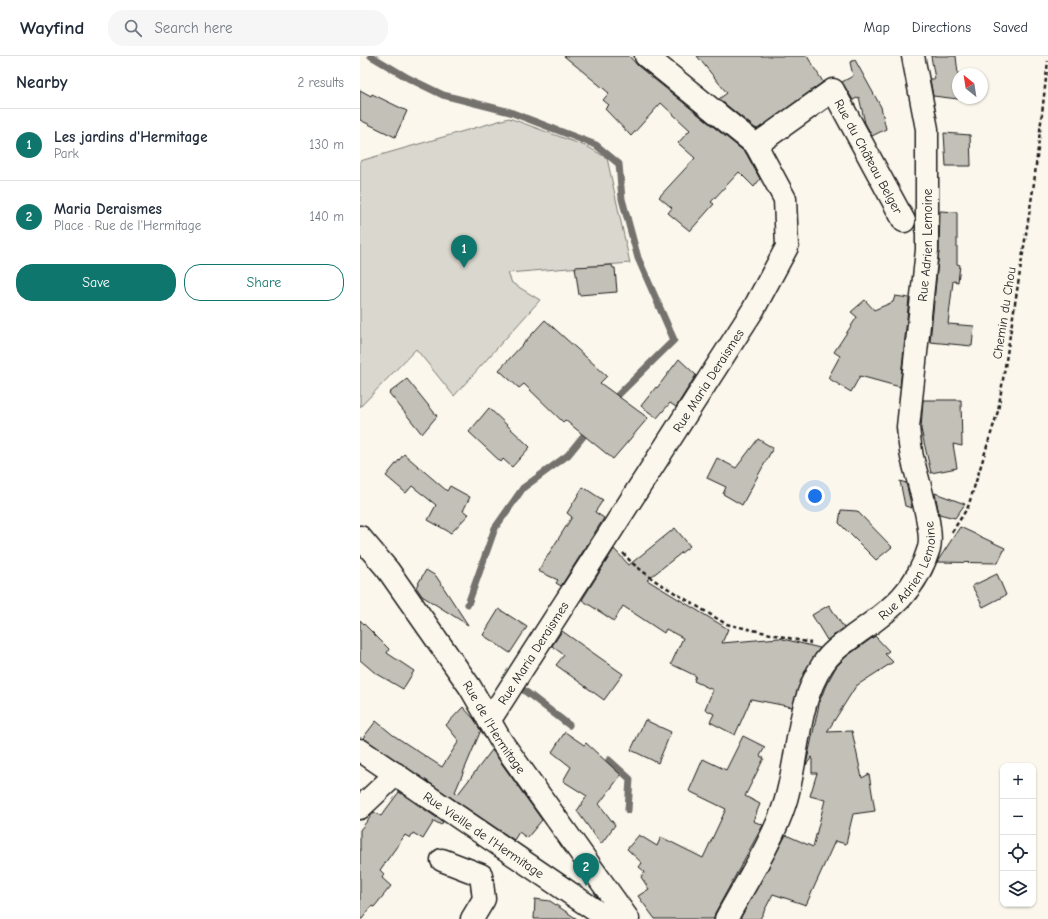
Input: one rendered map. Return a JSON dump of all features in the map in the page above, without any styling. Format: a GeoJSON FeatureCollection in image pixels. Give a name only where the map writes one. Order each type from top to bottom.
{"type":"FeatureCollection","features":[{"type":"Feature","properties":{"kind":"street","name":"Rue Maria Deraismes"},"geometry":{"type":"LineString","coordinates":[[489,721],[753,310],[787,247],[785,199],[756,145],[646,56]]}},
{"type":"Feature","properties":{"kind":"street","name":"Rue Adrien Lemoine"},"geometry":{"type":"LineString","coordinates":[[726,919],[764,848],[785,804],[813,681],[824,663],[837,648],[868,626],[905,595],[914,583],[929,546],[926,513],[911,454],[908,427],[926,250],[927,129],[913,56]]}},
{"type":"Feature","properties":{"kind":"street","name":"Rue du Château Belger"},"geometry":{"type":"LineString","coordinates":[[756,145],[833,90],[904,221]]}},
{"type":"Feature","properties":{"kind":"street","name":"Rue de l'Hermitage"},"geometry":{"type":"LineString","coordinates":[[362,544],[388,570],[470,687],[489,721],[628,919]]}},
{"type":"Feature","properties":{"kind":"street","name":"Rue Vieille de l'Hermitage"},"geometry":{"type":"LineString","coordinates":[[360,750],[605,918]]}},
{"type":"Feature","properties":{"kind":"street"},"geometry":{"type":"LineString","coordinates":[[360,808],[396,774]]}},
{"type":"Feature","properties":{"kind":"street"},"geometry":{"type":"LineString","coordinates":[[442,860],[481,874],[484,899],[472,919]]}},
{"type":"Feature","properties":{"kind":"path","name":"Chemin du Chou"},"geometry":{"type":"LineString","coordinates":[[929,546],[939,542],[952,532],[968,507],[998,411],[1034,183],[1048,61]]}},
{"type":"Feature","properties":{"kind":"path"},"geometry":{"type":"LineString","coordinates":[[609,536],[632,563],[654,580],[726,624],[774,636],[837,648]]}},
{"type":"Feature","properties":{"kind":"shaded area"},"geometry":{"type":"Polygon","coordinates":[[[509,118],[588,147],[607,158],[630,263],[508,273],[512,283],[540,300],[454,396],[416,349],[360,407],[360,161],[509,118]]]}},
{"type":"Feature","properties":{"kind":"building"},"geometry":{"type":"Polygon","coordinates":[[[564,56],[629,56],[638,66],[746,153],[760,179],[754,187],[739,172],[711,202],[714,204],[690,231],[668,213],[672,208],[659,197],[695,158],[678,143],[690,130],[661,103],[631,136],[605,109],[609,105],[603,100],[609,93],[564,56]]]}},
{"type":"Feature","properties":{"kind":"building"},"geometry":{"type":"Polygon","coordinates":[[[697,56],[807,56],[823,82],[758,129],[719,99],[727,93],[697,56]]]}},
{"type":"Feature","properties":{"kind":"building"},"geometry":{"type":"Polygon","coordinates":[[[931,56],[956,56],[957,68],[952,68],[952,98],[933,96],[930,79],[935,79],[931,56]]]}},
{"type":"Feature","properties":{"kind":"building"},"geometry":{"type":"Polygon","coordinates":[[[855,60],[881,107],[886,129],[872,136],[865,123],[859,97],[853,100],[842,82],[853,76],[850,62],[855,60]]]}},
{"type":"Feature","properties":{"kind":"building"},"geometry":{"type":"Polygon","coordinates":[[[360,90],[371,96],[372,94],[407,111],[395,137],[360,120],[360,90]]]}},
{"type":"Feature","properties":{"kind":"building"},"geometry":{"type":"Polygon","coordinates":[[[944,133],[970,135],[971,166],[946,166],[944,133]]]}},
{"type":"Feature","properties":{"kind":"building"},"geometry":{"type":"Polygon","coordinates":[[[940,211],[957,212],[957,264],[960,265],[958,282],[953,281],[948,324],[974,326],[972,346],[930,342],[939,251],[940,211]]]}},
{"type":"Feature","properties":{"kind":"building"},"geometry":{"type":"Polygon","coordinates":[[[612,265],[613,268],[615,268],[617,292],[579,295],[575,267],[612,265]]]}},
{"type":"Feature","properties":{"kind":"building"},"geometry":{"type":"Polygon","coordinates":[[[895,296],[909,298],[900,387],[860,376],[851,392],[828,378],[840,356],[834,352],[857,317],[851,312],[865,300],[874,310],[893,302],[895,296]]]}},
{"type":"Feature","properties":{"kind":"building"},"geometry":{"type":"Polygon","coordinates":[[[545,320],[607,376],[600,383],[648,418],[613,459],[565,420],[563,422],[524,384],[519,388],[499,370],[545,320]]]}},
{"type":"Feature","properties":{"kind":"building"},"geometry":{"type":"Polygon","coordinates":[[[679,359],[696,375],[676,407],[670,403],[657,418],[641,406],[679,359]]]}},
{"type":"Feature","properties":{"kind":"building"},"geometry":{"type":"Polygon","coordinates":[[[407,379],[437,416],[422,434],[389,393],[407,379]]]}},
{"type":"Feature","properties":{"kind":"building"},"geometry":{"type":"Polygon","coordinates":[[[923,400],[961,400],[962,446],[953,444],[957,468],[931,473],[921,429],[923,400]]]}},
{"type":"Feature","properties":{"kind":"building"},"geometry":{"type":"Polygon","coordinates":[[[489,408],[530,447],[512,467],[503,459],[501,462],[469,432],[489,408]]]}},
{"type":"Feature","properties":{"kind":"building"},"geometry":{"type":"Polygon","coordinates":[[[758,439],[773,448],[742,505],[723,494],[726,487],[707,478],[717,458],[736,468],[758,439]]]}},
{"type":"Feature","properties":{"kind":"building"},"geometry":{"type":"Polygon","coordinates":[[[404,454],[447,491],[450,486],[470,497],[463,511],[469,514],[451,533],[428,520],[436,505],[412,486],[406,493],[386,476],[404,454]]]}},
{"type":"Feature","properties":{"kind":"building"},"geometry":{"type":"Polygon","coordinates":[[[900,481],[906,483],[912,508],[905,506],[900,481]]]}},
{"type":"Feature","properties":{"kind":"building"},"geometry":{"type":"Polygon","coordinates":[[[583,487],[603,500],[595,512],[604,518],[561,586],[556,583],[558,580],[538,571],[572,517],[567,513],[583,487]]]}},
{"type":"Feature","properties":{"kind":"building"},"geometry":{"type":"Polygon","coordinates":[[[935,493],[965,504],[955,518],[939,514],[935,493]]]}},
{"type":"Feature","properties":{"kind":"building"},"geometry":{"type":"Polygon","coordinates":[[[841,510],[857,511],[892,547],[876,560],[839,523],[841,510]]]}},
{"type":"Feature","properties":{"kind":"building"},"geometry":{"type":"Polygon","coordinates":[[[960,527],[1005,548],[998,563],[937,562],[960,527]]]}},
{"type":"Feature","properties":{"kind":"building"},"geometry":{"type":"Polygon","coordinates":[[[675,528],[690,546],[647,580],[728,629],[722,643],[779,638],[820,648],[803,675],[792,707],[751,699],[735,735],[710,722],[714,714],[705,709],[713,690],[694,681],[696,676],[671,664],[683,638],[666,629],[664,633],[623,606],[614,621],[582,600],[614,549],[629,565],[675,528]]]}},
{"type":"Feature","properties":{"kind":"building"},"geometry":{"type":"Polygon","coordinates":[[[426,570],[436,576],[468,625],[422,596],[416,587],[426,570]]]}},
{"type":"Feature","properties":{"kind":"building"},"geometry":{"type":"Polygon","coordinates":[[[997,574],[1006,595],[983,607],[972,586],[997,574]]]}},
{"type":"Feature","properties":{"kind":"building"},"geometry":{"type":"Polygon","coordinates":[[[829,605],[844,628],[827,640],[812,615],[829,605]]]}},
{"type":"Feature","properties":{"kind":"building"},"geometry":{"type":"Polygon","coordinates":[[[499,609],[527,627],[510,653],[483,635],[499,609]]]}},
{"type":"Feature","properties":{"kind":"building"},"geometry":{"type":"Polygon","coordinates":[[[360,620],[389,649],[387,653],[414,671],[403,689],[374,672],[360,660],[360,620]]]}},
{"type":"Feature","properties":{"kind":"building"},"geometry":{"type":"Polygon","coordinates":[[[562,631],[623,674],[604,700],[556,665],[564,655],[552,646],[562,631]]]}},
{"type":"Feature","properties":{"kind":"building"},"geometry":{"type":"Polygon","coordinates":[[[875,636],[889,651],[885,654],[893,662],[856,686],[827,732],[852,731],[862,778],[869,774],[875,811],[853,814],[846,844],[835,841],[806,905],[773,894],[760,919],[740,919],[786,835],[813,847],[825,800],[810,796],[817,773],[812,773],[812,757],[806,765],[820,700],[836,667],[847,656],[875,636]]]}},
{"type":"Feature","properties":{"kind":"building"},"geometry":{"type":"Polygon","coordinates":[[[463,707],[474,719],[481,730],[455,792],[458,794],[492,750],[542,820],[527,838],[519,832],[514,840],[363,738],[376,721],[393,735],[442,767],[459,741],[446,725],[463,707]]]}},
{"type":"Feature","properties":{"kind":"building"},"geometry":{"type":"Polygon","coordinates":[[[645,720],[671,732],[658,763],[631,750],[645,720]]]}},
{"type":"Feature","properties":{"kind":"building"},"geometry":{"type":"Polygon","coordinates":[[[565,732],[584,745],[586,743],[621,775],[599,804],[615,825],[601,844],[577,811],[587,796],[563,781],[571,767],[552,752],[565,732]]]}},
{"type":"Feature","properties":{"kind":"building"},"geometry":{"type":"Polygon","coordinates":[[[743,736],[765,747],[760,756],[764,758],[745,796],[760,804],[753,821],[763,825],[715,913],[714,919],[655,919],[638,896],[649,889],[641,877],[645,872],[639,867],[642,863],[627,849],[639,835],[657,846],[661,837],[703,858],[726,809],[689,791],[703,759],[726,770],[743,736]]]}},
{"type":"Feature","properties":{"kind":"building"},"geometry":{"type":"Polygon","coordinates":[[[399,792],[443,822],[441,825],[434,821],[423,839],[413,833],[410,838],[405,835],[380,870],[384,874],[382,878],[391,886],[374,907],[372,906],[362,919],[360,919],[360,830],[374,812],[381,816],[399,792]]]}},
{"type":"Feature","properties":{"kind":"building"},"geometry":{"type":"Polygon","coordinates":[[[535,899],[550,901],[577,919],[534,919],[535,899]]]}},
{"type":"Feature","properties":{"kind":"waterway"},"geometry":{"type":"LineString","coordinates":[[371,56],[408,78],[443,95],[510,112],[596,145],[619,164],[622,199],[638,258],[674,340],[611,402]]}},
{"type":"Feature","properties":{"kind":"waterway"},"geometry":{"type":"LineString","coordinates":[[468,604],[495,528],[523,488],[568,455],[589,429]]}},
{"type":"Feature","properties":{"kind":"waterway"},"geometry":{"type":"LineString","coordinates":[[521,688],[569,725]]}},
{"type":"Feature","properties":{"kind":"waterway"},"geometry":{"type":"LineString","coordinates":[[609,760],[630,779],[628,810]]}},
{"type":"Feature","properties":{"kind":"place","name":"Les jardins d'Hermitage"},"geometry":{"type":"Point","coordinates":[464,268]}},
{"type":"Feature","properties":{"kind":"place","name":"Maria Deraismes"},"geometry":{"type":"Point","coordinates":[586,886]}}]}
